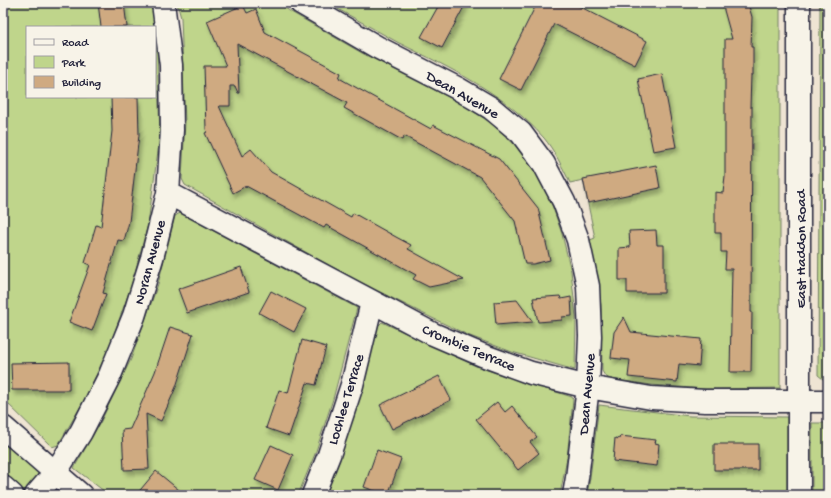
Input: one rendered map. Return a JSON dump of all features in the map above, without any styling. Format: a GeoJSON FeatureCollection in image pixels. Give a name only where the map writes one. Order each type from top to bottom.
{"type":"FeatureCollection","features":[{"type":"Feature","properties":{"kind":"street","name":"Noran Avenue"},"geometry":{"type":"LineString","coordinates":[[36,495],[55,473],[81,432],[110,375],[134,316],[152,258],[168,193],[172,130],[171,65],[163,3]]}},
{"type":"Feature","properties":{"kind":"street","name":"Dean Avenue"},"geometry":{"type":"LineString","coordinates":[[301,3],[377,47],[457,88],[492,108],[521,133],[544,164],[564,202],[578,240],[588,286],[590,336],[588,387],[574,495]]}},
{"type":"Feature","properties":{"kind":"street","name":"East Haddon Road"},"geometry":{"type":"LineString","coordinates":[[799,3],[799,495]]}},
{"type":"Feature","properties":{"kind":"street","name":"Crombie Terrace"},"geometry":{"type":"LineString","coordinates":[[168,193],[433,334],[482,356],[531,373],[588,387],[651,398],[705,401],[828,401]]}},
{"type":"Feature","properties":{"kind":"street","name":"Lochlee Terrace"},"geometry":{"type":"LineString","coordinates":[[313,495],[352,385],[372,302]]}},
{"type":"Feature","properties":{"kind":"street"},"geometry":{"type":"LineString","coordinates":[[3,427],[81,495]]}},
{"type":"Feature","properties":{"kind":"street"},"geometry":{"type":"LineString","coordinates":[[3,486],[12,495]]}},
{"type":"Feature","properties":{"kind":"green space"},"geometry":{"type":"Polygon","coordinates":[[[3,3],[151,3],[155,26],[26,26],[26,98],[156,98],[156,38],[160,136],[148,224],[131,287],[108,350],[85,399],[58,445],[52,447],[3,399],[3,3]]]}},
{"type":"Feature","properties":{"kind":"green space"},"geometry":{"type":"Polygon","coordinates":[[[177,3],[278,3],[362,53],[462,104],[491,123],[515,145],[537,174],[552,205],[562,234],[571,271],[576,317],[575,370],[512,352],[470,336],[354,279],[185,185],[182,179],[185,122],[181,18],[177,3]]]}},
{"type":"Feature","properties":{"kind":"green space"},"geometry":{"type":"Polygon","coordinates":[[[327,3],[779,3],[780,388],[706,389],[652,385],[610,379],[605,376],[602,371],[601,305],[590,240],[595,238],[583,180],[570,183],[555,154],[544,138],[528,122],[495,95],[438,62],[399,43],[327,3]]]}},
{"type":"Feature","properties":{"kind":"green space"},"geometry":{"type":"Polygon","coordinates":[[[819,3],[828,3],[828,383],[818,375],[819,3]]]}},
{"type":"Feature","properties":{"kind":"green space"},"geometry":{"type":"Polygon","coordinates":[[[180,213],[357,308],[333,399],[315,454],[298,495],[109,495],[74,468],[101,421],[131,359],[158,284],[175,216],[180,213]]]}},
{"type":"Feature","properties":{"kind":"green space"},"geometry":{"type":"Polygon","coordinates":[[[382,322],[478,367],[572,397],[573,400],[567,458],[560,495],[324,495],[354,413],[378,326],[382,322]]]}},
{"type":"Feature","properties":{"kind":"green space"},"geometry":{"type":"Polygon","coordinates":[[[599,405],[690,416],[787,417],[787,495],[587,495],[599,405]]]}},
{"type":"Feature","properties":{"kind":"green space"},"geometry":{"type":"Polygon","coordinates":[[[812,423],[828,423],[828,495],[812,495],[812,423]]]}},
{"type":"Feature","properties":{"kind":"green space"},"geometry":{"type":"Polygon","coordinates":[[[3,439],[41,473],[27,492],[23,491],[3,473],[3,439]]]}},
{"type":"Feature","properties":{"kind":"building"},"geometry":{"type":"Polygon","coordinates":[[[98,3],[124,3],[127,26],[101,26],[98,3]]]}},
{"type":"Feature","properties":{"kind":"building"},"geometry":{"type":"Polygon","coordinates":[[[440,3],[466,3],[442,48],[421,37],[440,3]]]}},
{"type":"Feature","properties":{"kind":"building"},"geometry":{"type":"Polygon","coordinates":[[[537,3],[573,3],[647,41],[635,65],[554,24],[521,90],[499,79],[537,3]]]}},
{"type":"Feature","properties":{"kind":"building"},"geometry":{"type":"Polygon","coordinates":[[[722,3],[748,3],[752,17],[751,47],[753,47],[753,75],[751,75],[750,107],[752,107],[751,372],[730,372],[732,269],[725,269],[726,252],[721,252],[721,233],[715,233],[715,192],[723,193],[725,176],[725,39],[732,39],[722,3]]]}},
{"type":"Feature","properties":{"kind":"building"},"geometry":{"type":"Polygon","coordinates":[[[243,5],[247,13],[256,9],[265,32],[341,73],[339,78],[431,129],[433,125],[499,159],[538,208],[550,260],[533,264],[525,264],[515,221],[480,177],[404,136],[402,140],[344,108],[347,103],[237,44],[239,93],[235,86],[230,86],[230,106],[219,106],[242,156],[251,149],[271,172],[351,217],[353,213],[411,245],[408,249],[464,280],[429,287],[413,279],[416,275],[326,225],[324,228],[246,186],[233,193],[205,133],[207,132],[204,66],[226,66],[207,21],[243,5]]]}},
{"type":"Feature","properties":{"kind":"building"},"geometry":{"type":"Polygon","coordinates":[[[662,74],[676,147],[653,151],[638,79],[662,74]]]}},
{"type":"Feature","properties":{"kind":"building"},"geometry":{"type":"Polygon","coordinates":[[[111,98],[138,98],[139,135],[129,222],[124,241],[118,240],[103,293],[106,294],[92,331],[69,322],[90,265],[85,263],[96,225],[101,227],[112,131],[111,98]]]}},
{"type":"Feature","properties":{"kind":"building"},"geometry":{"type":"Polygon","coordinates":[[[656,165],[660,188],[588,203],[583,179],[656,165]]]}},
{"type":"Feature","properties":{"kind":"building"},"geometry":{"type":"Polygon","coordinates":[[[656,230],[657,245],[664,245],[664,293],[627,293],[627,280],[619,280],[619,248],[630,247],[629,231],[656,230]]]}},
{"type":"Feature","properties":{"kind":"building"},"geometry":{"type":"Polygon","coordinates":[[[241,267],[249,292],[187,313],[178,289],[241,267]]]}},
{"type":"Feature","properties":{"kind":"building"},"geometry":{"type":"Polygon","coordinates":[[[271,291],[306,309],[294,332],[259,313],[271,291]]]}},
{"type":"Feature","properties":{"kind":"building"},"geometry":{"type":"Polygon","coordinates":[[[560,296],[561,299],[571,297],[572,316],[562,317],[562,320],[538,322],[533,298],[560,296]]]}},
{"type":"Feature","properties":{"kind":"building"},"geometry":{"type":"Polygon","coordinates":[[[517,300],[533,322],[496,325],[494,302],[517,300]]]}},
{"type":"Feature","properties":{"kind":"building"},"geometry":{"type":"Polygon","coordinates":[[[624,317],[631,332],[701,339],[699,366],[679,364],[677,382],[628,377],[630,360],[611,358],[614,332],[624,317]]]}},
{"type":"Feature","properties":{"kind":"building"},"geometry":{"type":"Polygon","coordinates":[[[170,327],[193,334],[176,387],[161,421],[146,414],[149,469],[124,470],[122,430],[130,429],[155,372],[170,327]]]}},
{"type":"Feature","properties":{"kind":"building"},"geometry":{"type":"Polygon","coordinates":[[[302,340],[326,347],[316,385],[307,383],[289,436],[266,428],[279,390],[288,393],[302,340]]]}},
{"type":"Feature","properties":{"kind":"building"},"geometry":{"type":"Polygon","coordinates":[[[69,362],[69,390],[12,390],[11,363],[69,362]]]}},
{"type":"Feature","properties":{"kind":"building"},"geometry":{"type":"Polygon","coordinates":[[[439,376],[451,400],[392,429],[380,405],[439,376]]]}},
{"type":"Feature","properties":{"kind":"building"},"geometry":{"type":"Polygon","coordinates":[[[497,402],[505,412],[512,406],[537,437],[530,442],[539,453],[518,470],[476,419],[497,402]]]}},
{"type":"Feature","properties":{"kind":"building"},"geometry":{"type":"Polygon","coordinates":[[[620,436],[656,440],[655,443],[659,444],[657,466],[613,461],[615,438],[619,439],[620,436]]]}},
{"type":"Feature","properties":{"kind":"building"},"geometry":{"type":"Polygon","coordinates":[[[714,444],[758,444],[758,470],[714,470],[714,444]]]}},
{"type":"Feature","properties":{"kind":"building"},"geometry":{"type":"Polygon","coordinates":[[[271,445],[293,455],[278,490],[255,480],[271,445]]]}},
{"type":"Feature","properties":{"kind":"building"},"geometry":{"type":"Polygon","coordinates":[[[377,450],[401,459],[388,495],[364,487],[377,450]]]}},
{"type":"Feature","properties":{"kind":"building"},"geometry":{"type":"Polygon","coordinates":[[[156,471],[185,495],[136,495],[156,471]]]}}]}
